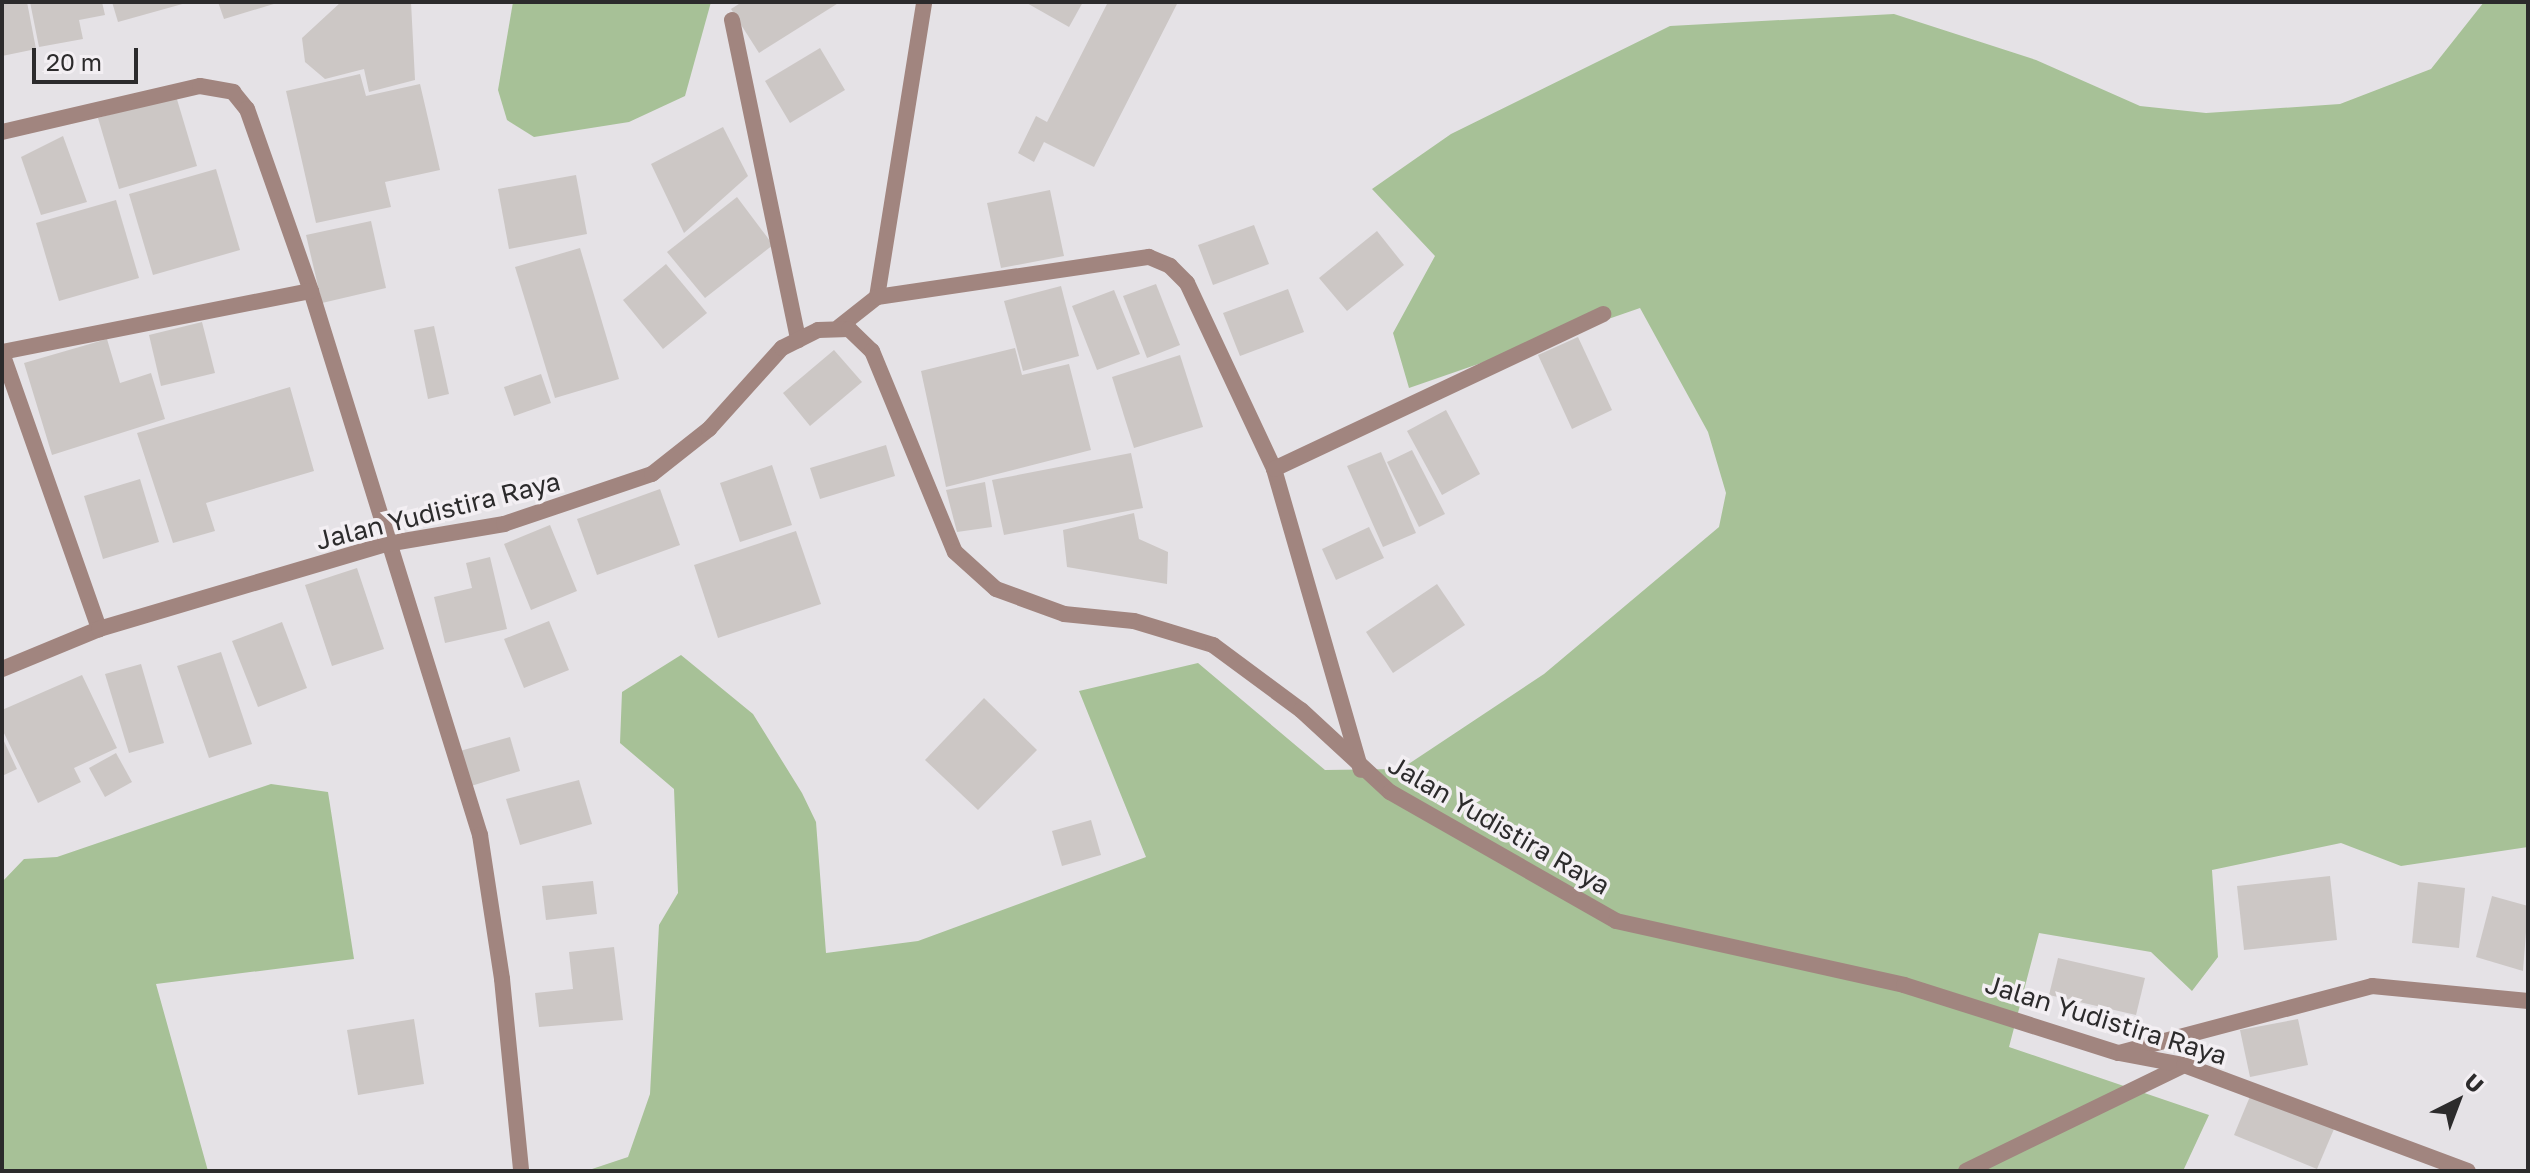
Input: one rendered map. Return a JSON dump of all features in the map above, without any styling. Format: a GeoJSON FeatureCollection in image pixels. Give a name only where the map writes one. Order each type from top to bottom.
{"type":"FeatureCollection","features":[{"type":"Feature","properties":{"kind":"street"},"geometry":{"type":"LineString","coordinates":[[877,297],[924,2]]}},
{"type":"Feature","properties":{"kind":"street"},"geometry":{"type":"LineString","coordinates":[[732,20],[798,340]]}},
{"type":"Feature","properties":{"kind":"street"},"geometry":{"type":"LineString","coordinates":[[2,132],[200,86],[233,92],[247,109],[311,291],[386,544],[480,835],[502,979],[521,1171]]}},
{"type":"Feature","properties":{"kind":"street"},"geometry":{"type":"LineString","coordinates":[[839,327],[877,297],[1159,259],[1187,283],[1274,469],[1362,772]]}},
{"type":"Feature","properties":{"kind":"street"},"geometry":{"type":"LineString","coordinates":[[99,629],[2,352],[311,291]]}},
{"type":"Feature","properties":{"kind":"street"},"geometry":{"type":"LineString","coordinates":[[1274,469],[1603,314]]}},
{"type":"Feature","properties":{"kind":"street","name":"Jalan Yudistira Raya"},"geometry":{"type":"LineString","coordinates":[[2,669],[99,629],[386,544],[504,524],[652,474],[709,429],[756,372],[798,340],[839,327],[862,337],[872,351],[930,505],[955,552],[975,573],[996,589],[1064,614],[1134,621],[1213,645],[1301,710],[1362,772],[1616,921],[1904,985],[2119,1053],[2184,1065],[2468,1171]]}},
{"type":"Feature","properties":{"kind":"street"},"geometry":{"type":"LineString","coordinates":[[2119,1053],[2372,986],[2528,1001]]}},
{"type":"Feature","properties":{"kind":"street"},"geometry":{"type":"LineString","coordinates":[[1966,1171],[2184,1065]]}},
{"type":"Feature","properties":{"kind":"green space"},"geometry":{"type":"Polygon","coordinates":[[[513,2],[711,2],[685,96],[629,122],[534,137],[507,120],[498,90],[513,2]]]}},
{"type":"Feature","properties":{"kind":"green space"},"geometry":{"type":"Polygon","coordinates":[[[2484,2],[2528,2],[2528,847],[2401,866],[2341,843],[2212,870],[2218,957],[2192,991],[2151,952],[2039,933],[2009,1047],[2209,1115],[2183,1171],[586,1171],[628,1157],[650,1094],[659,925],[678,893],[674,789],[620,743],[622,692],[681,655],[753,714],[802,793],[816,822],[826,953],[918,941],[1146,857],[1079,691],[1198,663],[1325,770],[1401,769],[1544,674],[1719,527],[1726,493],[1708,432],[1640,308],[1409,388],[1393,333],[1435,256],[1372,189],[1451,134],[1670,26],[1894,14],[2036,60],[2140,106],[2206,113],[2340,104],[2431,69],[2484,2]]]}},
{"type":"Feature","properties":{"kind":"green space"},"geometry":{"type":"Polygon","coordinates":[[[271,784],[328,792],[354,959],[156,984],[208,1171],[2,1171],[2,882],[24,859],[57,857],[271,784]]]}},
{"type":"Feature","properties":{"kind":"building"},"geometry":{"type":"Polygon","coordinates":[[[2,2],[27,2],[36,49],[2,56],[2,2]]]}},
{"type":"Feature","properties":{"kind":"building"},"geometry":{"type":"Polygon","coordinates":[[[30,2],[102,2],[105,15],[79,20],[83,39],[39,47],[30,2]]]}},
{"type":"Feature","properties":{"kind":"building"},"geometry":{"type":"Polygon","coordinates":[[[112,2],[186,2],[186,3],[118,22],[112,2]]]}},
{"type":"Feature","properties":{"kind":"building"},"geometry":{"type":"Polygon","coordinates":[[[218,2],[277,2],[277,3],[224,19],[218,2]]]}},
{"type":"Feature","properties":{"kind":"building"},"geometry":{"type":"Polygon","coordinates":[[[341,2],[411,2],[415,80],[369,92],[364,69],[325,79],[305,62],[302,38],[341,2]]]}},
{"type":"Feature","properties":{"kind":"building"},"geometry":{"type":"Polygon","coordinates":[[[742,2],[840,2],[759,53],[731,9],[742,2]]]}},
{"type":"Feature","properties":{"kind":"building"},"geometry":{"type":"Polygon","coordinates":[[[1025,2],[1083,2],[1069,27],[1025,2]]]}},
{"type":"Feature","properties":{"kind":"building"},"geometry":{"type":"Polygon","coordinates":[[[1108,2],[1178,2],[1094,167],[1044,142],[1034,162],[1018,153],[1036,116],[1047,122],[1108,2]]]}},
{"type":"Feature","properties":{"kind":"building"},"geometry":{"type":"Polygon","coordinates":[[[820,48],[845,90],[790,123],[765,81],[820,48]]]}},
{"type":"Feature","properties":{"kind":"building"},"geometry":{"type":"Polygon","coordinates":[[[360,74],[366,96],[420,84],[440,170],[385,182],[391,207],[316,223],[286,91],[360,74]]]}},
{"type":"Feature","properties":{"kind":"building"},"geometry":{"type":"Polygon","coordinates":[[[176,96],[197,166],[119,189],[98,118],[176,96]]]}},
{"type":"Feature","properties":{"kind":"building"},"geometry":{"type":"Polygon","coordinates":[[[723,127],[748,176],[684,233],[651,164],[723,127]]]}},
{"type":"Feature","properties":{"kind":"building"},"geometry":{"type":"Polygon","coordinates":[[[63,136],[87,202],[41,215],[21,157],[63,136]]]}},
{"type":"Feature","properties":{"kind":"building"},"geometry":{"type":"Polygon","coordinates":[[[216,169],[240,250],[153,275],[129,194],[216,169]]]}},
{"type":"Feature","properties":{"kind":"building"},"geometry":{"type":"Polygon","coordinates":[[[576,175],[587,234],[509,249],[498,189],[576,175]]]}},
{"type":"Feature","properties":{"kind":"building"},"geometry":{"type":"Polygon","coordinates":[[[1050,190],[1064,256],[1001,268],[987,203],[1050,190]]]}},
{"type":"Feature","properties":{"kind":"building"},"geometry":{"type":"Polygon","coordinates":[[[737,197],[773,245],[705,298],[667,252],[737,197]]]}},
{"type":"Feature","properties":{"kind":"building"},"geometry":{"type":"Polygon","coordinates":[[[116,200],[139,278],[59,301],[36,223],[116,200]]]}},
{"type":"Feature","properties":{"kind":"building"},"geometry":{"type":"Polygon","coordinates":[[[371,221],[386,288],[322,303],[306,235],[371,221]]]}},
{"type":"Feature","properties":{"kind":"building"},"geometry":{"type":"Polygon","coordinates":[[[1254,225],[1269,264],[1213,285],[1198,245],[1254,225]]]}},
{"type":"Feature","properties":{"kind":"building"},"geometry":{"type":"Polygon","coordinates":[[[1377,231],[1404,265],[1347,311],[1319,278],[1377,231]]]}},
{"type":"Feature","properties":{"kind":"building"},"geometry":{"type":"Polygon","coordinates":[[[580,248],[619,379],[555,398],[515,267],[580,248]]]}},
{"type":"Feature","properties":{"kind":"building"},"geometry":{"type":"Polygon","coordinates":[[[666,264],[707,313],[663,349],[623,300],[666,264]]]}},
{"type":"Feature","properties":{"kind":"building"},"geometry":{"type":"Polygon","coordinates":[[[1156,284],[1180,345],[1147,358],[1123,296],[1156,284]]]}},
{"type":"Feature","properties":{"kind":"building"},"geometry":{"type":"Polygon","coordinates":[[[1061,286],[1079,356],[1023,371],[1004,301],[1061,286]]]}},
{"type":"Feature","properties":{"kind":"building"},"geometry":{"type":"Polygon","coordinates":[[[1288,289],[1304,332],[1240,356],[1223,313],[1288,289]]]}},
{"type":"Feature","properties":{"kind":"building"},"geometry":{"type":"Polygon","coordinates":[[[1114,290],[1140,354],[1097,370],[1072,306],[1114,290]]]}},
{"type":"Feature","properties":{"kind":"building"},"geometry":{"type":"Polygon","coordinates":[[[202,322],[215,373],[161,386],[149,335],[202,322]]]}},
{"type":"Feature","properties":{"kind":"building"},"geometry":{"type":"Polygon","coordinates":[[[434,326],[449,394],[428,399],[414,330],[434,326]]]}},
{"type":"Feature","properties":{"kind":"building"},"geometry":{"type":"Polygon","coordinates":[[[1578,337],[1612,410],[1572,429],[1538,355],[1578,337]]]}},
{"type":"Feature","properties":{"kind":"building"},"geometry":{"type":"Polygon","coordinates":[[[107,339],[120,383],[151,373],[165,419],[52,455],[24,363],[107,339]]]}},
{"type":"Feature","properties":{"kind":"building"},"geometry":{"type":"Polygon","coordinates":[[[1015,348],[1022,375],[1069,364],[1091,450],[946,487],[921,371],[1015,348]]]}},
{"type":"Feature","properties":{"kind":"building"},"geometry":{"type":"Polygon","coordinates":[[[834,350],[862,382],[810,426],[783,393],[834,350]]]}},
{"type":"Feature","properties":{"kind":"building"},"geometry":{"type":"Polygon","coordinates":[[[1180,355],[1203,427],[1134,448],[1112,377],[1180,355]]]}},
{"type":"Feature","properties":{"kind":"building"},"geometry":{"type":"Polygon","coordinates":[[[541,374],[551,403],[514,416],[504,387],[541,374]]]}},
{"type":"Feature","properties":{"kind":"building"},"geometry":{"type":"Polygon","coordinates":[[[290,387],[314,471],[206,503],[215,531],[173,543],[137,433],[290,387]]]}},
{"type":"Feature","properties":{"kind":"building"},"geometry":{"type":"Polygon","coordinates":[[[1446,410],[1480,474],[1442,495],[1407,431],[1446,410]]]}},
{"type":"Feature","properties":{"kind":"building"},"geometry":{"type":"Polygon","coordinates":[[[886,445],[895,476],[820,499],[810,468],[886,445]]]}},
{"type":"Feature","properties":{"kind":"building"},"geometry":{"type":"Polygon","coordinates":[[[1412,450],[1445,514],[1419,527],[1387,462],[1412,450]]]}},
{"type":"Feature","properties":{"kind":"building"},"geometry":{"type":"Polygon","coordinates":[[[1381,452],[1416,533],[1383,547],[1347,466],[1381,452]]]}},
{"type":"Feature","properties":{"kind":"building"},"geometry":{"type":"Polygon","coordinates":[[[1131,453],[1143,508],[1004,535],[992,480],[1131,453]]]}},
{"type":"Feature","properties":{"kind":"building"},"geometry":{"type":"Polygon","coordinates":[[[772,465],[792,525],[740,542],[720,483],[772,465]]]}},
{"type":"Feature","properties":{"kind":"building"},"geometry":{"type":"Polygon","coordinates":[[[140,479],[159,542],[103,559],[84,496],[140,479]]]}},
{"type":"Feature","properties":{"kind":"building"},"geometry":{"type":"Polygon","coordinates":[[[985,482],[992,527],[957,532],[946,490],[985,482]]]}},
{"type":"Feature","properties":{"kind":"building"},"geometry":{"type":"Polygon","coordinates":[[[660,489],[680,545],[597,575],[577,519],[660,489]]]}},
{"type":"Feature","properties":{"kind":"building"},"geometry":{"type":"Polygon","coordinates":[[[1134,513],[1139,539],[1168,552],[1167,584],[1067,567],[1063,530],[1134,513]]]}},
{"type":"Feature","properties":{"kind":"building"},"geometry":{"type":"Polygon","coordinates":[[[550,525],[577,591],[531,610],[504,544],[550,525]]]}},
{"type":"Feature","properties":{"kind":"building"},"geometry":{"type":"Polygon","coordinates":[[[1369,527],[1384,558],[1336,580],[1322,549],[1369,527]]]}},
{"type":"Feature","properties":{"kind":"building"},"geometry":{"type":"Polygon","coordinates":[[[796,531],[821,604],[718,638],[694,565],[796,531]]]}},
{"type":"Feature","properties":{"kind":"building"},"geometry":{"type":"Polygon","coordinates":[[[490,557],[507,629],[445,643],[434,597],[472,588],[466,563],[490,557]]]}},
{"type":"Feature","properties":{"kind":"building"},"geometry":{"type":"Polygon","coordinates":[[[357,568],[384,649],[332,666],[305,585],[357,568]]]}},
{"type":"Feature","properties":{"kind":"building"},"geometry":{"type":"Polygon","coordinates":[[[1437,584],[1465,625],[1393,673],[1366,632],[1437,584]]]}},
{"type":"Feature","properties":{"kind":"building"},"geometry":{"type":"Polygon","coordinates":[[[549,621],[569,670],[524,688],[504,639],[549,621]]]}},
{"type":"Feature","properties":{"kind":"building"},"geometry":{"type":"Polygon","coordinates":[[[282,622],[307,688],[258,707],[232,641],[282,622]]]}},
{"type":"Feature","properties":{"kind":"building"},"geometry":{"type":"Polygon","coordinates":[[[221,652],[252,744],[209,758],[177,666],[221,652]]]}},
{"type":"Feature","properties":{"kind":"building"},"geometry":{"type":"Polygon","coordinates":[[[141,664],[164,743],[129,753],[105,674],[141,664]]]}},
{"type":"Feature","properties":{"kind":"building"},"geometry":{"type":"Polygon","coordinates":[[[82,675],[117,748],[74,768],[81,782],[38,803],[2,729],[2,710],[82,675]]]}},
{"type":"Feature","properties":{"kind":"building"},"geometry":{"type":"Polygon","coordinates":[[[984,698],[1037,750],[978,810],[925,760],[984,698]]]}},
{"type":"Feature","properties":{"kind":"building"},"geometry":{"type":"Polygon","coordinates":[[[2,737],[17,769],[2,776],[2,737]]]}},
{"type":"Feature","properties":{"kind":"building"},"geometry":{"type":"Polygon","coordinates":[[[510,737],[520,771],[471,786],[460,751],[510,737]]]}},
{"type":"Feature","properties":{"kind":"building"},"geometry":{"type":"Polygon","coordinates":[[[116,753],[132,782],[105,797],[89,768],[116,753]]]}},
{"type":"Feature","properties":{"kind":"building"},"geometry":{"type":"Polygon","coordinates":[[[579,780],[592,824],[520,845],[506,799],[579,780]]]}},
{"type":"Feature","properties":{"kind":"building"},"geometry":{"type":"Polygon","coordinates":[[[1091,820],[1101,855],[1062,866],[1052,831],[1091,820]]]}},
{"type":"Feature","properties":{"kind":"building"},"geometry":{"type":"Polygon","coordinates":[[[2330,876],[2337,940],[2244,950],[2237,886],[2330,876]]]}},
{"type":"Feature","properties":{"kind":"building"},"geometry":{"type":"Polygon","coordinates":[[[593,881],[597,914],[546,920],[542,886],[593,881]]]}},
{"type":"Feature","properties":{"kind":"building"},"geometry":{"type":"Polygon","coordinates":[[[2418,882],[2465,888],[2459,948],[2412,943],[2418,882]]]}},
{"type":"Feature","properties":{"kind":"building"},"geometry":{"type":"Polygon","coordinates":[[[2492,896],[2528,906],[2523,971],[2476,957],[2492,896]]]}},
{"type":"Feature","properties":{"kind":"building"},"geometry":{"type":"Polygon","coordinates":[[[614,947],[623,1020],[539,1027],[535,993],[573,989],[569,952],[614,947]]]}},
{"type":"Feature","properties":{"kind":"building"},"geometry":{"type":"Polygon","coordinates":[[[2058,958],[2145,978],[2136,1015],[2049,995],[2058,958]]]}},
{"type":"Feature","properties":{"kind":"building"},"geometry":{"type":"Polygon","coordinates":[[[414,1019],[424,1084],[358,1095],[347,1030],[414,1019]]]}},
{"type":"Feature","properties":{"kind":"building"},"geometry":{"type":"Polygon","coordinates":[[[2298,1019],[2308,1065],[2250,1077],[2240,1030],[2298,1019]]]}},
{"type":"Feature","properties":{"kind":"building"},"geometry":{"type":"Polygon","coordinates":[[[2251,1094],[2334,1129],[2317,1169],[2234,1135],[2251,1094]]]}}]}
